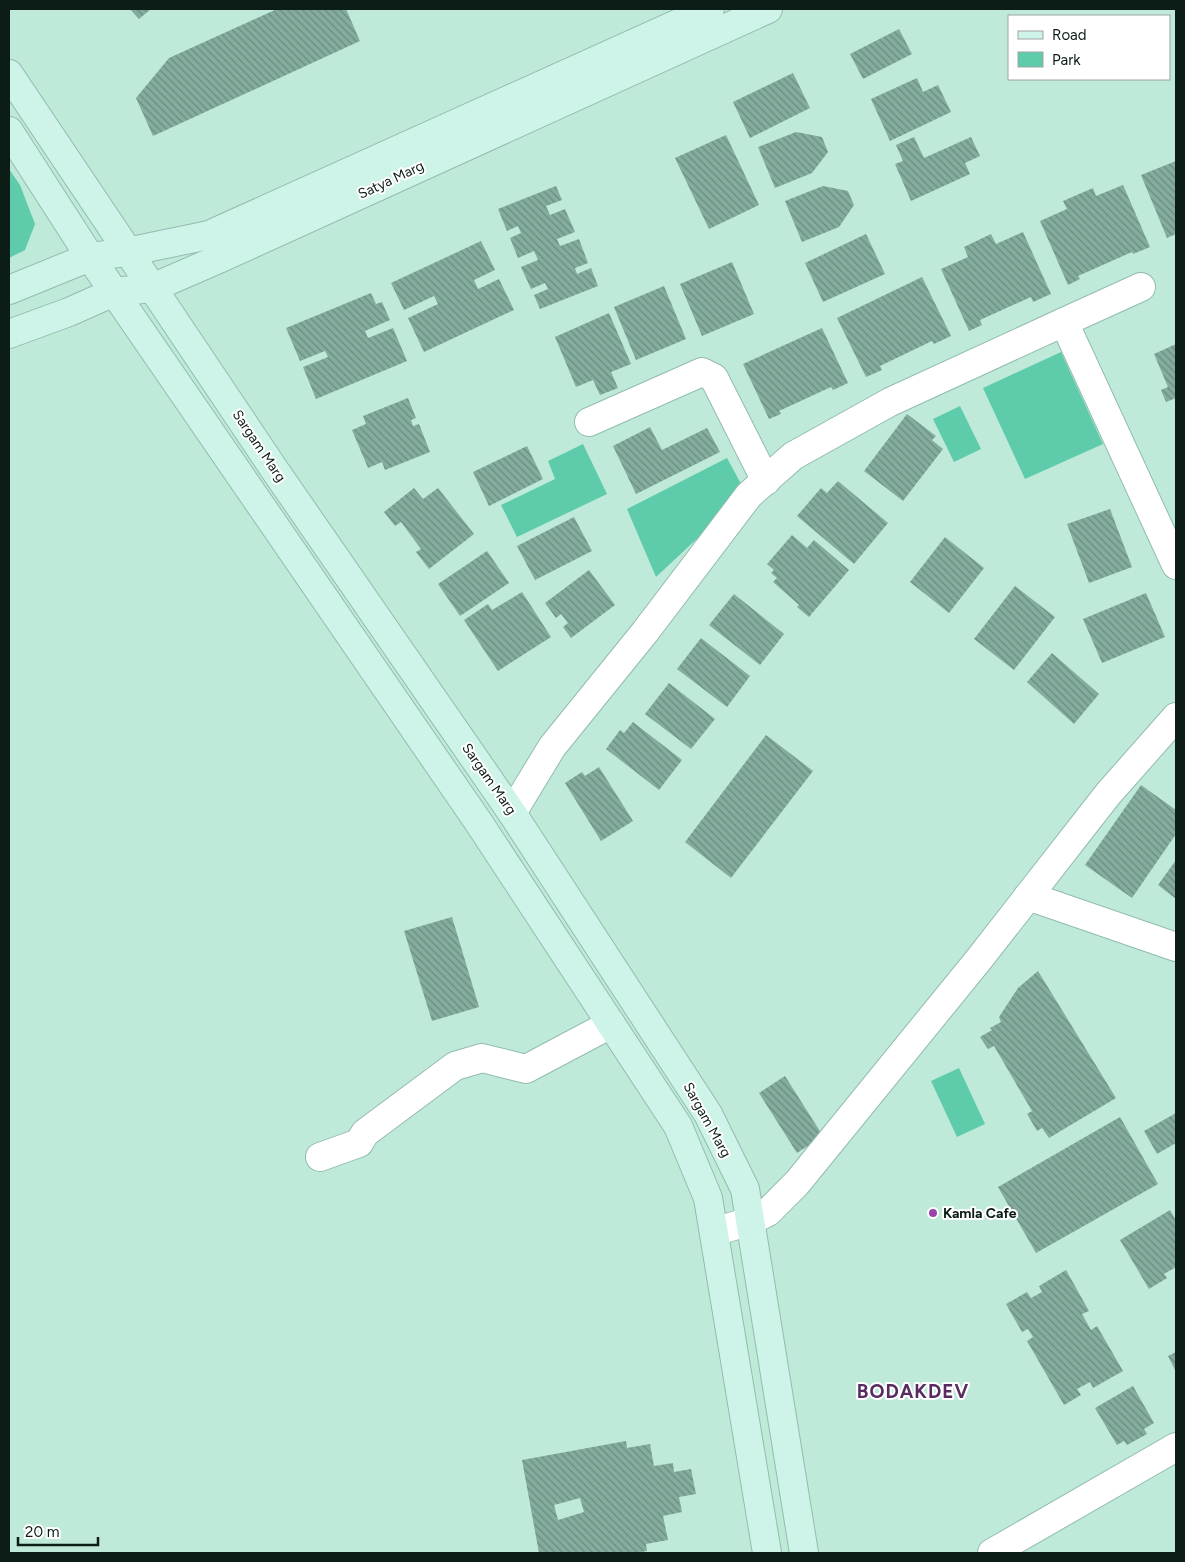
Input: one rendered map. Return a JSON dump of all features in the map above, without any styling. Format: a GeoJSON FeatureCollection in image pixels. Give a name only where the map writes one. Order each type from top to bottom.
{"type":"FeatureCollection","features":[{"type":"Feature","properties":{"kind":"main road","name":"Satya Marg"},"geometry":{"type":"LineString","coordinates":[[9,290],[90,257],[128,252],[209,235],[710,9]]}},
{"type":"Feature","properties":{"kind":"main road","name":"Satya Marg"},"geometry":{"type":"LineString","coordinates":[[9,334],[69,312],[114,292],[152,288],[768,9]]}},
{"type":"Feature","properties":{"kind":"main road","name":"Sargam Marg"},"geometry":{"type":"LineString","coordinates":[[9,74],[280,477],[512,813],[708,1114],[744,1189],[804,1553]]}},
{"type":"Feature","properties":{"kind":"main road","name":"Sargam Marg"},"geometry":{"type":"LineString","coordinates":[[9,131],[90,257],[479,824],[678,1126],[708,1198],[766,1553]]}},
{"type":"Feature","properties":{"kind":"street"},"geometry":{"type":"LineString","coordinates":[[512,813],[552,747],[645,632],[749,495],[793,456],[890,402],[1141,287]]}},
{"type":"Feature","properties":{"kind":"street"},"geometry":{"type":"LineString","coordinates":[[1064,322],[1176,565]]}},
{"type":"Feature","properties":{"kind":"street"},"geometry":{"type":"LineString","coordinates":[[589,422],[702,372],[714,378],[766,481]]}},
{"type":"Feature","properties":{"kind":"street"},"geometry":{"type":"LineString","coordinates":[[714,1232],[750,1221],[768,1212],[797,1183],[1108,794],[1176,718]]}},
{"type":"Feature","properties":{"kind":"street"},"geometry":{"type":"LineString","coordinates":[[1028,896],[1176,947]]}},
{"type":"Feature","properties":{"kind":"street"},"geometry":{"type":"LineString","coordinates":[[320,1157],[359,1143],[365,1133],[455,1066],[482,1058],[526,1070],[611,1024]]}},
{"type":"Feature","properties":{"kind":"street"},"geometry":{"type":"LineString","coordinates":[[992,1553],[1176,1447]]}},
{"type":"Feature","properties":{"kind":"green space"},"geometry":{"type":"Polygon","coordinates":[[[9,169],[20,185],[35,224],[25,250],[9,258],[9,169]]]}},
{"type":"Feature","properties":{"kind":"green space"},"geometry":{"type":"Polygon","coordinates":[[[1061,352],[1103,444],[1025,479],[983,388],[1061,352]]]}},
{"type":"Feature","properties":{"kind":"green space"},"geometry":{"type":"Polygon","coordinates":[[[960,406],[981,449],[954,462],[933,419],[960,406]]]}},
{"type":"Feature","properties":{"kind":"green space"},"geometry":{"type":"Polygon","coordinates":[[[583,444],[607,494],[517,537],[501,505],[555,479],[548,461],[583,444]]]}},
{"type":"Feature","properties":{"kind":"green space"},"geometry":{"type":"Polygon","coordinates":[[[727,458],[746,493],[656,577],[627,509],[727,458]]]}},
{"type":"Feature","properties":{"kind":"green space"},"geometry":{"type":"Polygon","coordinates":[[[959,1068],[985,1124],[957,1137],[931,1081],[959,1068]]]}},
{"type":"Feature","properties":{"kind":"building"},"geometry":{"type":"Polygon","coordinates":[[[130,9],[151,9],[139,19],[130,9]]]}},
{"type":"Feature","properties":{"kind":"building"},"geometry":{"type":"Polygon","coordinates":[[[277,9],[346,9],[360,41],[153,136],[136,98],[169,58],[277,9]]]}},
{"type":"Feature","properties":{"kind":"building"},"geometry":{"type":"Polygon","coordinates":[[[899,29],[912,54],[863,79],[850,54],[899,29]]]}},
{"type":"Feature","properties":{"kind":"building"},"geometry":{"type":"Polygon","coordinates":[[[793,73],[810,108],[750,138],[733,102],[793,73]]]}},
{"type":"Feature","properties":{"kind":"building"},"geometry":{"type":"Polygon","coordinates":[[[917,78],[923,92],[938,85],[951,112],[890,141],[871,99],[917,78]]]}},
{"type":"Feature","properties":{"kind":"building"},"geometry":{"type":"Polygon","coordinates":[[[796,132],[822,137],[828,152],[812,173],[775,188],[758,147],[796,132]]]}},
{"type":"Feature","properties":{"kind":"building"},"geometry":{"type":"Polygon","coordinates":[[[726,135],[759,205],[709,229],[675,158],[726,135]]]}},
{"type":"Feature","properties":{"kind":"building"},"geometry":{"type":"Polygon","coordinates":[[[914,137],[924,158],[971,137],[980,156],[965,163],[970,174],[911,201],[895,164],[903,161],[896,145],[914,137]]]}},
{"type":"Feature","properties":{"kind":"building"},"geometry":{"type":"Polygon","coordinates":[[[1176,161],[1176,234],[1167,238],[1141,175],[1176,161]]]}},
{"type":"Feature","properties":{"kind":"building"},"geometry":{"type":"Polygon","coordinates":[[[1123,185],[1150,247],[1133,254],[1132,252],[1078,276],[1080,279],[1068,285],[1040,221],[1067,209],[1063,201],[1093,188],[1096,196],[1123,185]]]}},
{"type":"Feature","properties":{"kind":"building"},"geometry":{"type":"Polygon","coordinates":[[[556,186],[562,200],[546,206],[550,215],[565,209],[575,232],[557,239],[560,246],[579,239],[588,263],[575,268],[577,274],[591,268],[598,286],[540,309],[534,295],[548,289],[545,283],[531,289],[521,267],[538,260],[534,251],[518,258],[510,238],[521,233],[518,226],[507,231],[498,209],[556,186]]]}},
{"type":"Feature","properties":{"kind":"building"},"geometry":{"type":"Polygon","coordinates":[[[823,186],[848,191],[854,205],[839,227],[802,242],[785,201],[823,186]]]}},
{"type":"Feature","properties":{"kind":"building"},"geometry":{"type":"Polygon","coordinates":[[[1023,232],[1051,294],[1033,302],[1031,297],[980,320],[982,325],[969,331],[941,269],[968,257],[964,247],[991,234],[996,244],[1023,232]]]}},
{"type":"Feature","properties":{"kind":"building"},"geometry":{"type":"Polygon","coordinates":[[[866,234],[885,274],[823,302],[805,263],[866,234]]]}},
{"type":"Feature","properties":{"kind":"building"},"geometry":{"type":"Polygon","coordinates":[[[481,241],[495,270],[474,280],[478,289],[499,279],[514,310],[424,352],[408,318],[438,304],[434,296],[404,310],[391,283],[481,241]]]}},
{"type":"Feature","properties":{"kind":"building"},"geometry":{"type":"Polygon","coordinates":[[[732,262],[754,314],[702,336],[680,284],[732,262]]]}},
{"type":"Feature","properties":{"kind":"building"},"geometry":{"type":"Polygon","coordinates":[[[922,277],[951,336],[934,344],[932,341],[880,366],[882,370],[866,377],[837,318],[922,277]]]}},
{"type":"Feature","properties":{"kind":"building"},"geometry":{"type":"Polygon","coordinates":[[[664,286],[686,339],[636,360],[614,307],[664,286]]]}},
{"type":"Feature","properties":{"kind":"building"},"geometry":{"type":"Polygon","coordinates":[[[371,293],[376,304],[382,302],[390,320],[365,331],[368,338],[393,328],[407,361],[316,399],[303,367],[328,357],[325,351],[300,361],[286,328],[371,293]]]}},
{"type":"Feature","properties":{"kind":"building"},"geometry":{"type":"Polygon","coordinates":[[[609,313],[631,364],[611,372],[618,388],[600,395],[593,380],[576,387],[555,337],[609,313]]]}},
{"type":"Feature","properties":{"kind":"building"},"geometry":{"type":"Polygon","coordinates":[[[822,328],[848,383],[833,390],[831,387],[779,411],[781,414],[769,419],[743,364],[822,328]]]}},
{"type":"Feature","properties":{"kind":"building"},"geometry":{"type":"Polygon","coordinates":[[[1176,344],[1176,398],[1166,402],[1161,390],[1168,387],[1154,354],[1176,344]]]}},
{"type":"Feature","properties":{"kind":"building"},"geometry":{"type":"Polygon","coordinates":[[[408,398],[416,418],[411,420],[413,426],[419,424],[430,452],[385,470],[382,462],[368,468],[352,430],[366,424],[363,416],[408,398]]]}},
{"type":"Feature","properties":{"kind":"building"},"geometry":{"type":"Polygon","coordinates":[[[907,414],[936,436],[932,440],[943,449],[903,501],[864,471],[907,414]]]}},
{"type":"Feature","properties":{"kind":"building"},"geometry":{"type":"Polygon","coordinates":[[[650,427],[662,450],[707,428],[720,452],[636,494],[613,446],[650,427]]]}},
{"type":"Feature","properties":{"kind":"building"},"geometry":{"type":"Polygon","coordinates":[[[527,446],[543,479],[489,506],[473,472],[527,446]]]}},
{"type":"Feature","properties":{"kind":"building"},"geometry":{"type":"Polygon","coordinates":[[[838,481],[888,523],[854,564],[797,516],[821,488],[827,493],[838,481]]]}},
{"type":"Feature","properties":{"kind":"building"},"geometry":{"type":"Polygon","coordinates":[[[414,488],[423,499],[438,488],[474,534],[429,569],[416,552],[421,549],[401,522],[395,526],[384,512],[414,488]]]}},
{"type":"Feature","properties":{"kind":"building"},"geometry":{"type":"Polygon","coordinates":[[[1110,509],[1132,567],[1089,583],[1067,524],[1110,509]]]}},
{"type":"Feature","properties":{"kind":"building"},"geometry":{"type":"Polygon","coordinates":[[[574,517],[592,551],[535,580],[517,546],[574,517]]]}},
{"type":"Feature","properties":{"kind":"building"},"geometry":{"type":"Polygon","coordinates":[[[792,535],[807,548],[814,540],[849,570],[809,617],[797,607],[799,605],[773,582],[777,578],[771,573],[774,570],[767,564],[792,535]]]}},
{"type":"Feature","properties":{"kind":"building"},"geometry":{"type":"Polygon","coordinates":[[[945,537],[984,568],[949,613],[910,582],[945,537]]]}},
{"type":"Feature","properties":{"kind":"building"},"geometry":{"type":"Polygon","coordinates":[[[487,551],[509,583],[460,616],[438,584],[487,551]]]}},
{"type":"Feature","properties":{"kind":"building"},"geometry":{"type":"Polygon","coordinates":[[[589,570],[615,605],[571,638],[563,627],[568,623],[561,614],[556,618],[545,603],[589,570]]]}},
{"type":"Feature","properties":{"kind":"building"},"geometry":{"type":"Polygon","coordinates":[[[1015,586],[1055,617],[1014,670],[974,639],[1015,586]]]}},
{"type":"Feature","properties":{"kind":"building"},"geometry":{"type":"Polygon","coordinates":[[[522,592],[551,637],[498,671],[464,620],[488,604],[492,610],[522,592]]]}},
{"type":"Feature","properties":{"kind":"building"},"geometry":{"type":"Polygon","coordinates":[[[1146,593],[1165,637],[1102,663],[1083,619],[1146,593]]]}},
{"type":"Feature","properties":{"kind":"building"},"geometry":{"type":"Polygon","coordinates":[[[734,594],[784,634],[760,665],[709,625],[734,594]]]}},
{"type":"Feature","properties":{"kind":"building"},"geometry":{"type":"Polygon","coordinates":[[[701,638],[750,676],[727,707],[677,669],[701,638]]]}},
{"type":"Feature","properties":{"kind":"building"},"geometry":{"type":"Polygon","coordinates":[[[1052,653],[1099,694],[1074,724],[1027,682],[1052,653]]]}},
{"type":"Feature","properties":{"kind":"building"},"geometry":{"type":"Polygon","coordinates":[[[669,683],[715,719],[691,749],[645,714],[669,683]]]}},
{"type":"Feature","properties":{"kind":"building"},"geometry":{"type":"Polygon","coordinates":[[[633,722],[682,760],[659,790],[606,749],[620,730],[624,733],[633,722]]]}},
{"type":"Feature","properties":{"kind":"building"},"geometry":{"type":"Polygon","coordinates":[[[766,735],[813,771],[731,878],[685,842],[766,735]]]}},
{"type":"Feature","properties":{"kind":"building"},"geometry":{"type":"Polygon","coordinates":[[[599,767],[633,821],[601,841],[565,783],[582,772],[585,776],[599,767]]]}},
{"type":"Feature","properties":{"kind":"building"},"geometry":{"type":"Polygon","coordinates":[[[1141,785],[1176,810],[1176,834],[1132,898],[1085,865],[1141,785]]]}},
{"type":"Feature","properties":{"kind":"building"},"geometry":{"type":"Polygon","coordinates":[[[1176,860],[1176,899],[1158,885],[1176,860]]]}},
{"type":"Feature","properties":{"kind":"building"},"geometry":{"type":"Polygon","coordinates":[[[452,917],[479,1007],[432,1021],[404,931],[452,917]]]}},
{"type":"Feature","properties":{"kind":"building"},"geometry":{"type":"Polygon","coordinates":[[[1038,971],[1116,1098],[1049,1138],[1042,1128],[1037,1131],[1027,1114],[1032,1111],[994,1046],[988,1049],[980,1037],[992,1030],[990,1028],[1001,1022],[999,1017],[1018,988],[1038,971]]]}},
{"type":"Feature","properties":{"kind":"building"},"geometry":{"type":"Polygon","coordinates":[[[785,1076],[823,1136],[797,1153],[759,1093],[785,1076]]]}},
{"type":"Feature","properties":{"kind":"building"},"geometry":{"type":"Polygon","coordinates":[[[1176,1113],[1176,1143],[1157,1154],[1144,1131],[1176,1113]]]}},
{"type":"Feature","properties":{"kind":"building"},"geometry":{"type":"Polygon","coordinates":[[[1120,1117],[1158,1184],[1036,1253],[998,1187],[1120,1117]]]}},
{"type":"Feature","properties":{"kind":"building"},"geometry":{"type":"Polygon","coordinates":[[[1170,1210],[1176,1220],[1176,1267],[1164,1274],[1167,1278],[1149,1289],[1120,1240],[1170,1210]]]}},
{"type":"Feature","properties":{"kind":"building"},"geometry":{"type":"Polygon","coordinates":[[[1066,1270],[1089,1311],[1082,1314],[1091,1330],[1097,1326],[1123,1371],[1093,1388],[1090,1382],[1077,1389],[1081,1395],[1064,1405],[1027,1341],[1033,1337],[1028,1329],[1022,1332],[1006,1304],[1027,1292],[1031,1298],[1042,1292],[1039,1286],[1066,1270]]]}},
{"type":"Feature","properties":{"kind":"building"},"geometry":{"type":"Polygon","coordinates":[[[1176,1352],[1176,1372],[1168,1356],[1176,1352]]]}},
{"type":"Feature","properties":{"kind":"building"},"geometry":{"type":"Polygon","coordinates":[[[1133,1386],[1154,1423],[1144,1429],[1147,1434],[1127,1445],[1124,1441],[1117,1445],[1095,1408],[1133,1386]]]}},
{"type":"Feature","properties":{"kind":"building"},"geometry":{"type":"Polygon","coordinates":[[[626,1441],[627,1448],[650,1444],[654,1466],[673,1463],[674,1472],[691,1469],[696,1494],[679,1497],[682,1512],[663,1516],[668,1540],[646,1544],[647,1551],[635,1553],[539,1553],[522,1460],[626,1441]],[[580,1498],[554,1505],[558,1520],[584,1512],[580,1498]]]}},
{"type":"Feature","properties":{"kind":"place","name":"Kamla Cafe"},"geometry":{"type":"Point","coordinates":[933,1213]}},
{"type":"Feature","properties":{"kind":"district","name":"BODAKDEV"},"geometry":{"type":"Point","coordinates":[913,1391]}}]}
